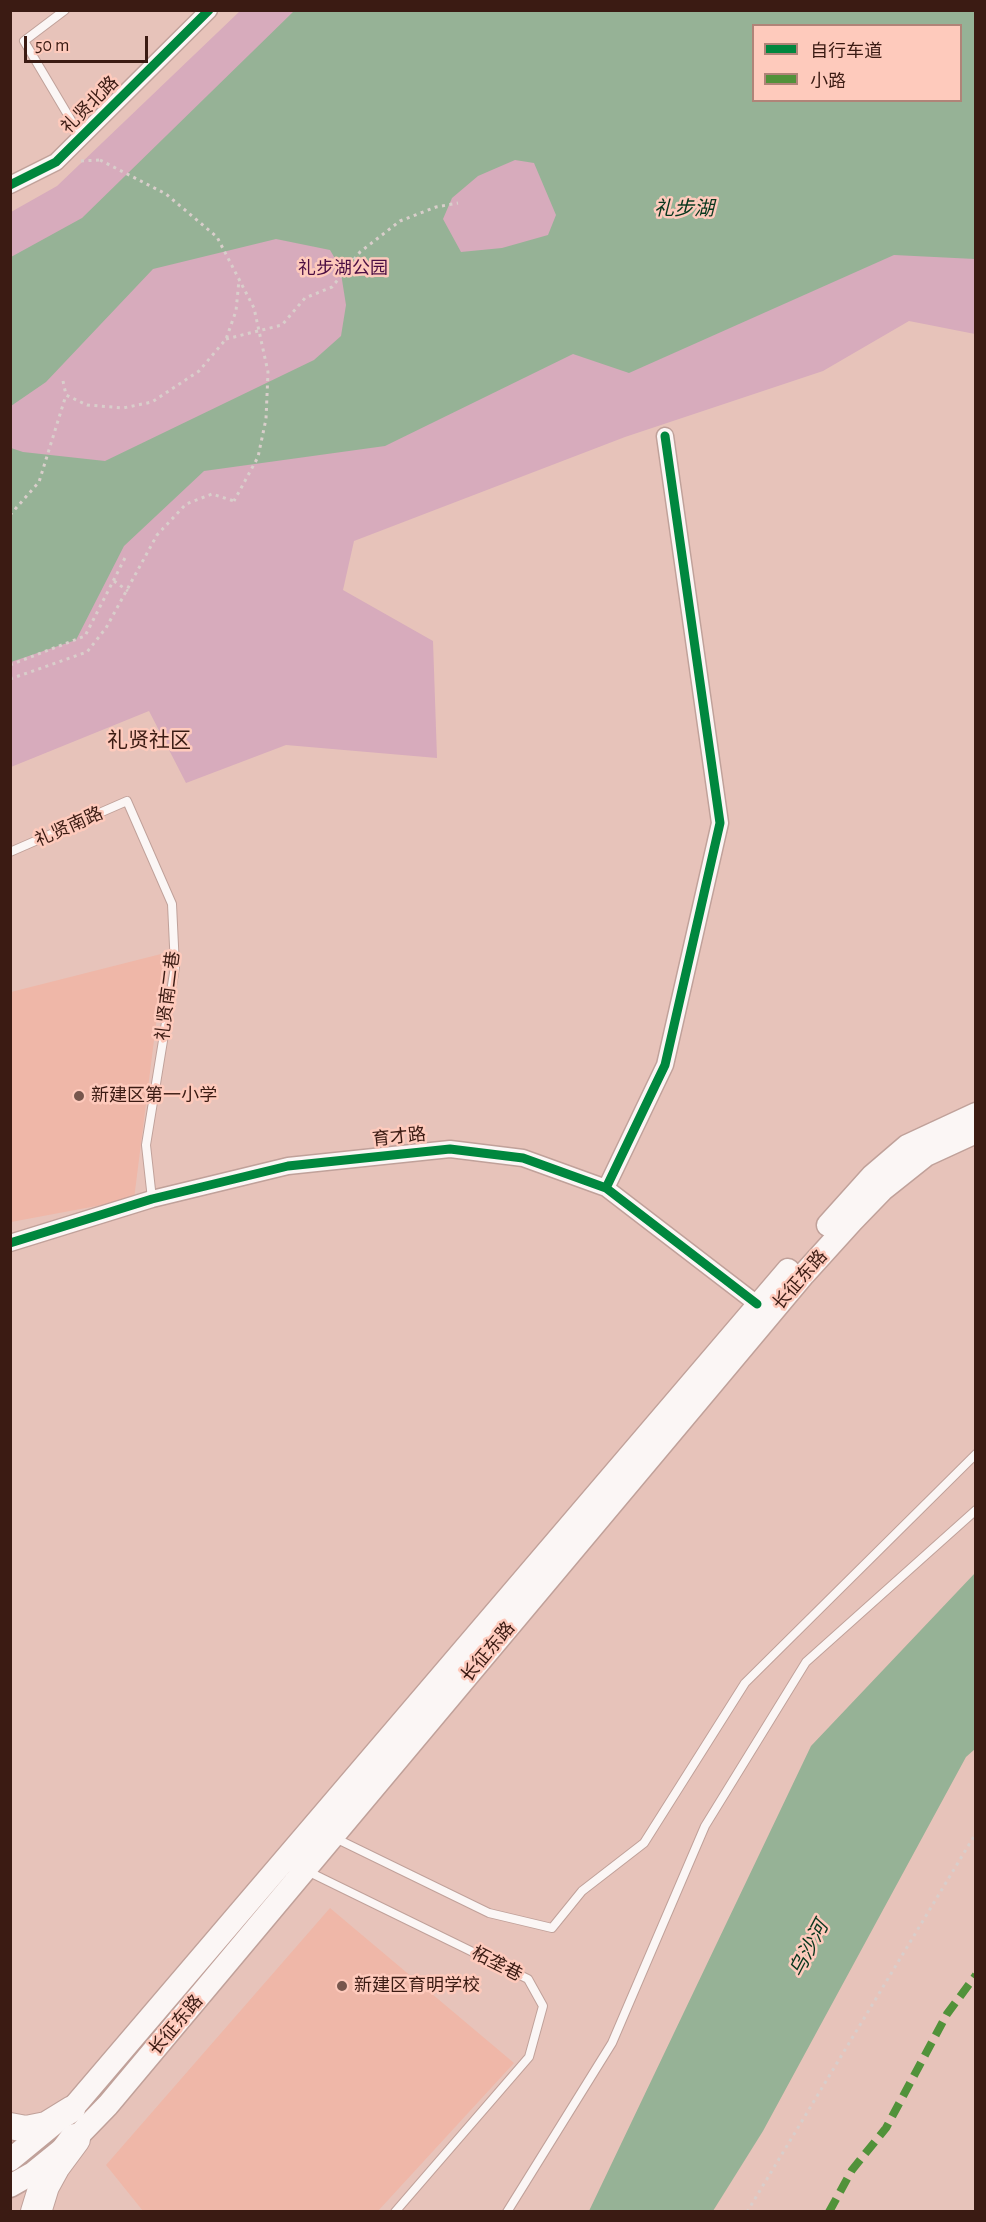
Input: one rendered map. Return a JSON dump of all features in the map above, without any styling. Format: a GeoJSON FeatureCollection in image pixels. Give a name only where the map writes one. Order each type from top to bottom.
{"type":"FeatureCollection","features":[{"type":"Feature","properties":{"kind":"highway"},"geometry":{"type":"LineString","coordinates":[[36,2211],[44,2186],[55,2166],[75,2139]]}},
{"type":"Feature","properties":{"kind":"main road","name":"长征东路"},"geometry":{"type":"LineString","coordinates":[[10,2160],[72,2109],[757,1304],[872,1176],[907,1146],[975,1114]]}},
{"type":"Feature","properties":{"kind":"main road","name":"长征东路"},"geometry":{"type":"LineString","coordinates":[[10,2186],[33,2173],[75,2139],[108,2106],[804,1274],[852,1221],[882,1190],[926,1155],[975,1132]]}},
{"type":"Feature","properties":{"kind":"main road"},"geometry":{"type":"LineString","coordinates":[[10,2126],[26,2129],[46,2125],[72,2109]]}},
{"type":"Feature","properties":{"kind":"street","name":"礼贤北路"},"geometry":{"type":"LineString","coordinates":[[10,185],[56,162],[209,10]]}},
{"type":"Feature","properties":{"kind":"street"},"geometry":{"type":"LineString","coordinates":[[606,1188],[664,1065],[720,823],[664,436]]}},
{"type":"Feature","properties":{"kind":"street","name":"育才路"},"geometry":{"type":"LineString","coordinates":[[10,1243],[152,1198],[288,1166],[450,1149],[523,1158],[606,1188],[757,1304]]}},
{"type":"Feature","properties":{"kind":"lane"},"geometry":{"type":"LineString","coordinates":[[65,10],[24,41],[81,136]]}},
{"type":"Feature","properties":{"kind":"lane","name":"礼贤南路"},"geometry":{"type":"LineString","coordinates":[[10,852],[127,801]]}},
{"type":"Feature","properties":{"kind":"lane","name":"礼贤南二巷"},"geometry":{"type":"LineString","coordinates":[[127,801],[172,904],[175,967],[146,1145],[152,1198]]}},
{"type":"Feature","properties":{"kind":"lane"},"geometry":{"type":"LineString","coordinates":[[333,1837],[489,1913],[552,1928],[582,1891],[644,1843],[745,1683],[975,1454]]}},
{"type":"Feature","properties":{"kind":"lane"},"geometry":{"type":"LineString","coordinates":[[507,2211],[612,2043],[705,1826],[806,1662],[975,1510]]}},
{"type":"Feature","properties":{"kind":"lane","name":"柘垄巷"},"geometry":{"type":"LineString","coordinates":[[305,1870],[528,1979],[543,2006],[529,2057],[395,2211]]}},
{"type":"Feature","properties":{"kind":"path"},"geometry":{"type":"LineString","coordinates":[[10,678],[87,652],[106,628],[157,535],[186,504],[212,494],[234,501],[258,457],[266,419],[268,372],[254,308],[217,237],[166,194],[100,160]]}},
{"type":"Feature","properties":{"kind":"path"},"geometry":{"type":"LineString","coordinates":[[226,339],[282,325],[305,298],[332,287],[360,252],[400,221],[436,207],[459,203]]}},
{"type":"Feature","properties":{"kind":"path"},"geometry":{"type":"LineString","coordinates":[[66,395],[87,405],[123,408],[152,402],[199,371],[226,339],[236,311],[239,280]]}},
{"type":"Feature","properties":{"kind":"path"},"geometry":{"type":"LineString","coordinates":[[10,515],[39,482],[50,455],[66,395],[63,381]]}},
{"type":"Feature","properties":{"kind":"path"},"geometry":{"type":"LineString","coordinates":[[10,665],[85,636],[127,554]]}},
{"type":"Feature","properties":{"kind":"path"},"geometry":{"type":"LineString","coordinates":[[114,581],[128,591]]}},
{"type":"Feature","properties":{"kind":"path"},"geometry":{"type":"LineString","coordinates":[[747,2211],[975,1833]]}},
{"type":"Feature","properties":{"kind":"shaded area","name":"新建区第一小学"},"geometry":{"type":"Polygon","coordinates":[[[165,953],[134,1199],[11,1222],[11,992],[165,953]]]}},
{"type":"Feature","properties":{"kind":"shaded area","name":"新建区育明学校"},"geometry":{"type":"Polygon","coordinates":[[[330,1908],[514,2063],[378,2211],[143,2211],[106,2165],[330,1908]]]}},
{"type":"Feature","properties":{"kind":"green space","name":"礼步湖公园"},"geometry":{"type":"Polygon","coordinates":[[[240,11],[975,11],[975,334],[909,321],[823,371],[625,437],[354,541],[343,590],[433,641],[437,758],[286,745],[186,783],[149,711],[11,767],[11,212],[57,186],[240,11]]]}},
{"type":"Feature","properties":{"kind":"water","name":"礼步湖"},"geometry":{"type":"Polygon","coordinates":[[[294,11],[975,11],[975,259],[894,255],[629,373],[573,354],[385,446],[204,471],[124,546],[76,640],[11,662],[11,448],[23,452],[105,461],[314,360],[341,336],[346,305],[340,267],[330,250],[276,239],[153,269],[46,382],[11,406],[11,257],[82,218],[294,11]],[[515,160],[478,176],[452,198],[443,219],[461,252],[502,248],[548,235],[556,215],[534,163],[515,160]]]}},
{"type":"Feature","properties":{"kind":"water","name":"乌沙河"},"geometry":{"type":"Polygon","coordinates":[[[975,1573],[975,1749],[966,1757],[763,2131],[713,2211],[589,2211],[811,1746],[975,1573]]]}},
{"type":"Feature","properties":{"kind":"marked path"},"geometry":{"type":"LineString","coordinates":[[829,2212],[852,2170],[886,2128],[947,2014],[976,1975]]}},
{"type":"Feature","properties":{"kind":"cycle path"},"geometry":{"type":"LineString","coordinates":[[10,185],[56,162],[209,10]]}},
{"type":"Feature","properties":{"kind":"cycle path"},"geometry":{"type":"LineString","coordinates":[[606,1188],[665,1065],[720,823],[665,436]]}},
{"type":"Feature","properties":{"kind":"cycle path"},"geometry":{"type":"LineString","coordinates":[[10,1243],[152,1199],[288,1166],[450,1149],[523,1158],[606,1188],[757,1304]]}},
{"type":"Feature","properties":{"kind":"place","name":"新建区第一小学"},"geometry":{"type":"Point","coordinates":[79,1096]}},
{"type":"Feature","properties":{"kind":"place","name":"新建区育明学校"},"geometry":{"type":"Point","coordinates":[342,1986]}},
{"type":"Feature","properties":{"kind":"district","name":"礼贤社区"},"geometry":{"type":"Point","coordinates":[149,741]}}]}
